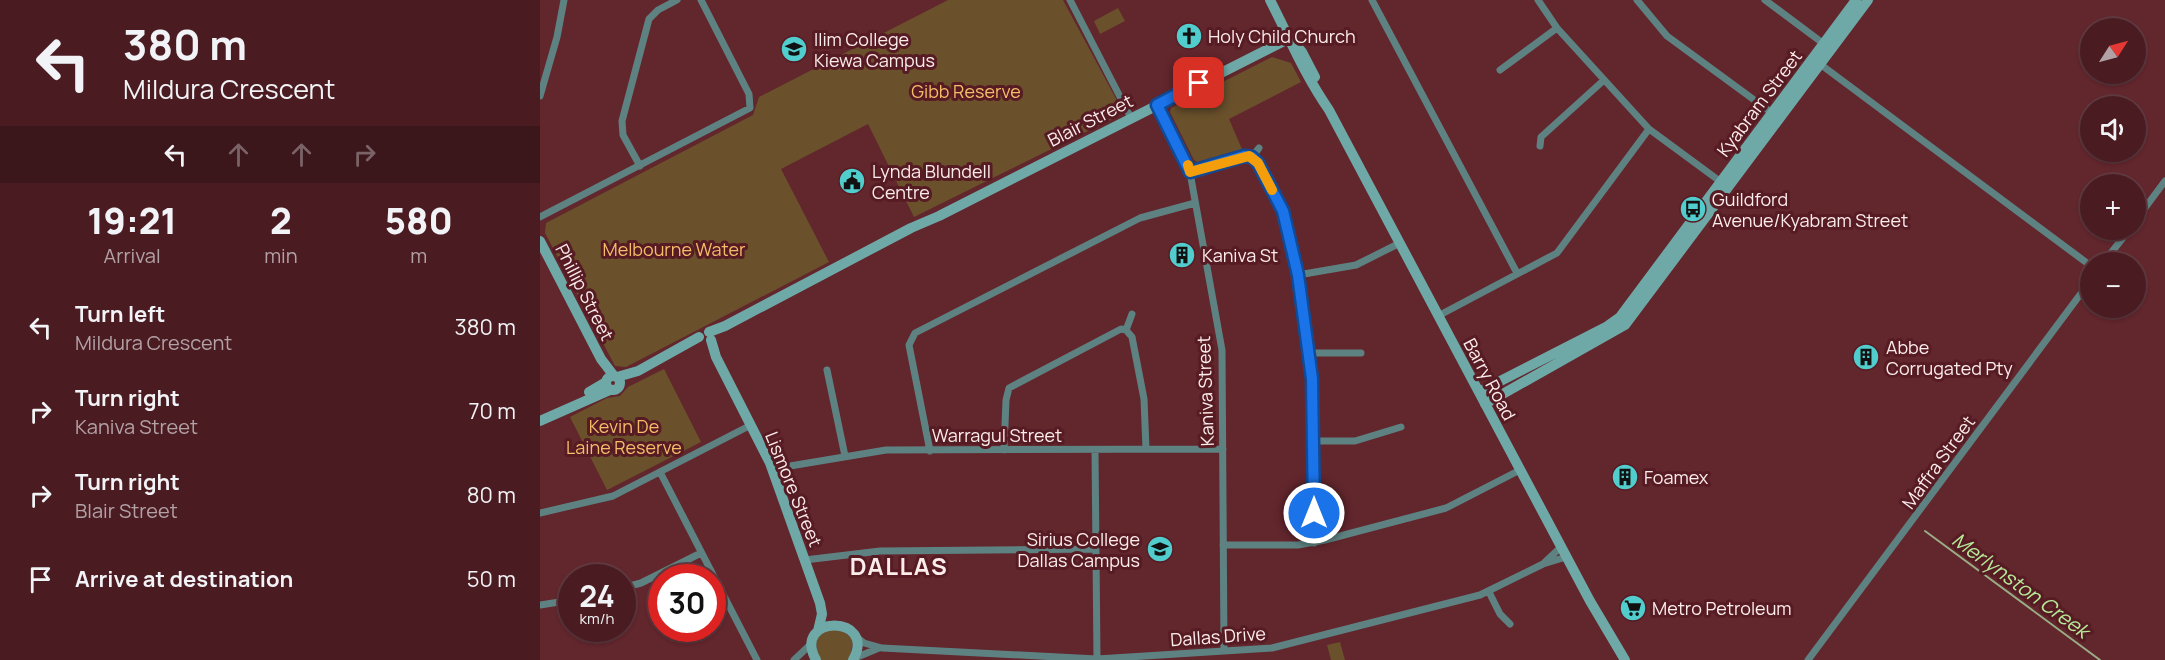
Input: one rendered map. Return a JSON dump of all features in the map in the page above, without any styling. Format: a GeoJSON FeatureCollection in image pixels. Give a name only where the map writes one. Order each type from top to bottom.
{"type":"FeatureCollection","features":[{"type":"Feature","properties":{"kind":"street"},"geometry":{"type":"LineString","coordinates":[[540,96],[557,37],[564,0]]}},
{"type":"Feature","properties":{"kind":"street"},"geometry":{"type":"LineString","coordinates":[[640,166],[623,135],[622,121],[649,19],[658,10],[677,0]]}},
{"type":"Feature","properties":{"kind":"street"},"geometry":{"type":"LineString","coordinates":[[540,218],[741,115],[751,105],[749,94],[701,0]]}},
{"type":"Feature","properties":{"kind":"street"},"geometry":{"type":"LineString","coordinates":[[1070,0],[1131,118]]}},
{"type":"Feature","properties":{"kind":"street","name":"Barry Road"},"geometry":{"type":"LineString","coordinates":[[1270,0],[1290,38],[1293,51],[1329,111],[1563,552],[1625,660]]}},
{"type":"Feature","properties":{"kind":"street"},"geometry":{"type":"LineString","coordinates":[[1372,0],[1517,273]]}},
{"type":"Feature","properties":{"kind":"street"},"geometry":{"type":"LineString","coordinates":[[1538,0],[1557,28],[1649,129],[1724,185]]}},
{"type":"Feature","properties":{"kind":"street"},"geometry":{"type":"LineString","coordinates":[[1637,0],[1667,36],[1772,113]]}},
{"type":"Feature","properties":{"kind":"street"},"geometry":{"type":"LineString","coordinates":[[1765,0],[1826,48]]}},
{"type":"Feature","properties":{"kind":"street","name":"Kyabram Street"},"geometry":{"type":"LineString","coordinates":[[1485,404],[1625,326],[1638,301],[1724,185],[1820,64],[1826,48],[1856,0]]}},
{"type":"Feature","properties":{"kind":"street","name":"Kyabram Street"},"geometry":{"type":"LineString","coordinates":[[1724,185],[1772,113],[1868,0]]}},
{"type":"Feature","properties":{"kind":"street"},"geometry":{"type":"LineString","coordinates":[[1500,70],[1557,28]]}},
{"type":"Feature","properties":{"kind":"street","name":"Blair Street"},"geometry":{"type":"LineString","coordinates":[[540,414],[638,371],[686,346],[706,339],[724,326],[886,247],[939,216],[1290,38]]}},
{"type":"Feature","properties":{"kind":"street"},"geometry":{"type":"LineString","coordinates":[[1820,64],[2080,258]]}},
{"type":"Feature","properties":{"kind":"street"},"geometry":{"type":"LineString","coordinates":[[1540,146],[1541,137],[1604,81]]}},
{"type":"Feature","properties":{"kind":"street","name":"Kaniva Street"},"geometry":{"type":"LineString","coordinates":[[1157,105],[1190,172],[1222,354],[1224,651]]}},
{"type":"Feature","properties":{"kind":"street"},"geometry":{"type":"LineString","coordinates":[[1438,316],[1557,253],[1649,129]]}},
{"type":"Feature","properties":{"kind":"street"},"geometry":{"type":"LineString","coordinates":[[1252,157],[1259,148]]}},
{"type":"Feature","properties":{"kind":"street"},"geometry":{"type":"LineString","coordinates":[[1190,172],[1244,156],[1252,157]]}},
{"type":"Feature","properties":{"kind":"street"},"geometry":{"type":"LineString","coordinates":[[1252,157],[1283,211],[1298,275],[1309,353],[1314,543]]}},
{"type":"Feature","properties":{"kind":"street"},"geometry":{"type":"LineString","coordinates":[[2146,207],[2165,181]]}},
{"type":"Feature","properties":{"kind":"street"},"geometry":{"type":"LineString","coordinates":[[930,450],[905,340],[1140,218],[1195,202]]}},
{"type":"Feature","properties":{"kind":"street"},"geometry":{"type":"LineString","coordinates":[[2112,252],[2121,240]]}},
{"type":"Feature","properties":{"kind":"street"},"geometry":{"type":"LineString","coordinates":[[1298,275],[1361,264],[1400,243]]}},
{"type":"Feature","properties":{"kind":"street","name":"Phillip Street"},"geometry":{"type":"LineString","coordinates":[[541,246],[612,381]]}},
{"type":"Feature","properties":{"kind":"street","name":"Maffra Street"},"geometry":{"type":"LineString","coordinates":[[1808,660],[2080,295]]}},
{"type":"Feature","properties":{"kind":"street","name":"Kyabram Street"},"geometry":{"type":"LineString","coordinates":[[1479,392],[1612,324],[1638,301]]}},
{"type":"Feature","properties":{"kind":"street"},"geometry":{"type":"LineString","coordinates":[[1126,330],[1132,314]]}},
{"type":"Feature","properties":{"kind":"street"},"geometry":{"type":"LineString","coordinates":[[1004,450],[1006,400],[1009,388],[1117,330],[1126,330],[1132,337],[1144,399],[1146,449]]}},
{"type":"Feature","properties":{"kind":"street","name":"Lismore Street"},"geometry":{"type":"LineString","coordinates":[[706,339],[772,469],[820,603],[822,614],[818,631]]}},
{"type":"Feature","properties":{"kind":"street"},"geometry":{"type":"LineString","coordinates":[[1309,353],[1361,353]]}},
{"type":"Feature","properties":{"kind":"street"},"geometry":{"type":"LineString","coordinates":[[827,370],[845,456]]}},
{"type":"Feature","properties":{"kind":"street","name":"Blair Street"},"geometry":{"type":"LineString","coordinates":[[540,421],[612,381]]}},
{"type":"Feature","properties":{"kind":"street"},"geometry":{"type":"LineString","coordinates":[[1000,382],[1009,388]]}},
{"type":"Feature","properties":{"kind":"street"},"geometry":{"type":"LineString","coordinates":[[540,513],[608,498],[751,425]]}},
{"type":"Feature","properties":{"kind":"street"},"geometry":{"type":"LineString","coordinates":[[1313,441],[1355,441],[1401,427]]}},
{"type":"Feature","properties":{"kind":"street","name":"Warragul Street"},"geometry":{"type":"LineString","coordinates":[[772,469],[886,450],[1223,449]]}},
{"type":"Feature","properties":{"kind":"street"},"geometry":{"type":"LineString","coordinates":[[1095,450],[1097,659]]}},
{"type":"Feature","properties":{"kind":"street"},"geometry":{"type":"LineString","coordinates":[[1223,545],[1314,543],[1446,508],[1520,470]]}},
{"type":"Feature","properties":{"kind":"street"},"geometry":{"type":"LineString","coordinates":[[660,472],[757,660]]}},
{"type":"Feature","properties":{"kind":"street"},"geometry":{"type":"LineString","coordinates":[[805,560],[880,551],[1096,549]]}},
{"type":"Feature","properties":{"kind":"street","name":"Dallas Drive"},"geometry":{"type":"LineString","coordinates":[[853,634],[864,643],[882,648],[1097,659],[1279,647],[1489,592],[1563,552]]}},
{"type":"Feature","properties":{"kind":"street","name":"Dallas Drive"},"geometry":{"type":"LineString","coordinates":[[1543,564],[1563,552]]}},
{"type":"Feature","properties":{"kind":"street"},"geometry":{"type":"LineString","coordinates":[[636,584],[702,553]]}},
{"type":"Feature","properties":{"kind":"street"},"geometry":{"type":"LineString","coordinates":[[1489,592],[1500,614],[1510,624]]}},
{"type":"Feature","properties":{"kind":"street"},"geometry":{"type":"LineString","coordinates":[[540,605],[558,602]]}},
{"type":"Feature","properties":{"kind":"street","name":"Lismore Street"},"geometry":{"type":"LineString","coordinates":[[820,603],[826,614],[853,634]]}},
{"type":"Feature","properties":{"kind":"street"},"geometry":{"type":"LineString","coordinates":[[794,660],[812,642],[818,631],[828,625],[838,625]]}},
{"type":"Feature","properties":{"kind":"street"},"geometry":{"type":"LineString","coordinates":[[853,634],[857,648],[854,659]]}},
{"type":"Feature","properties":{"kind":"street"},"geometry":{"type":"LineString","coordinates":[[812,642],[816,660]]}},
{"type":"Feature","properties":{"kind":"street","name":"Dallas Drive"},"geometry":{"type":"LineString","coordinates":[[854,659],[866,651],[882,648]]}},
{"type":"Feature","properties":{"kind":"green space"},"geometry":{"type":"Polygon","coordinates":[[[948,0],[1063,0],[1121,108],[1118,116],[914,217],[868,124],[781,169],[829,262],[626,367],[615,366],[545,233],[546,223],[753,115],[759,97],[948,0]]]}},
{"type":"Feature","properties":{"kind":"green space"},"geometry":{"type":"Polygon","coordinates":[[[1118,8],[1125,21],[1100,34],[1094,21],[1118,8]]]}},
{"type":"Feature","properties":{"kind":"green space"},"geometry":{"type":"Polygon","coordinates":[[[1272,57],[1291,63],[1301,82],[1229,119],[1242,149],[1197,162],[1194,160],[1170,112],[1171,108],[1272,57]]]}},
{"type":"Feature","properties":{"kind":"green space","name":"Kevin De Laine Reserve"},"geometry":{"type":"Polygon","coordinates":[[[664,369],[701,442],[607,490],[570,417],[607,398],[620,396],[628,387],[664,369]]]}},
{"type":"Feature","properties":{"kind":"green space"},"geometry":{"type":"Polygon","coordinates":[[[838,627],[853,639],[850,660],[819,660],[816,641],[824,632],[838,627]]]}},
{"type":"Feature","properties":{"kind":"green space"},"geometry":{"type":"Polygon","coordinates":[[[1340,642],[1345,660],[1331,660],[1327,645],[1340,642]]]}},
{"type":"Feature","properties":{"kind":"waterway","name":"Merlynston Creek"},"geometry":{"type":"LineString","coordinates":[[1925,531],[2100,660]]}},
{"type":"Feature","properties":{"kind":"slow traffic"},"geometry":{"type":"LineString","coordinates":[[1188,165],[1190,172],[1249,156],[1258,163],[1272,190]]}},
{"type":"Feature","properties":{"kind":"place","name":"Holy Child Church"},"geometry":{"type":"Point","coordinates":[1189,36]}},
{"type":"Feature","properties":{"kind":"place","name":"Ilim College Kiewa Campus"},"geometry":{"type":"Point","coordinates":[794,49]}},
{"type":"Feature","properties":{"kind":"place","name":"Lynda Blundell Centre"},"geometry":{"type":"Point","coordinates":[852,181]}},
{"type":"Feature","properties":{"kind":"place","name":"Guildford Avenue/Kyabram Street"},"geometry":{"type":"Point","coordinates":[1693,209]}},
{"type":"Feature","properties":{"kind":"place","name":"Kaniva St"},"geometry":{"type":"Point","coordinates":[1182,255]}},
{"type":"Feature","properties":{"kind":"place","name":"Abbe Corrugated Pty"},"geometry":{"type":"Point","coordinates":[1866,357]}},
{"type":"Feature","properties":{"kind":"place","name":"Foamex"},"geometry":{"type":"Point","coordinates":[1625,477]}},
{"type":"Feature","properties":{"kind":"place","name":"Sirius College Dallas Campus"},"geometry":{"type":"Point","coordinates":[1160,549]}},
{"type":"Feature","properties":{"kind":"place","name":"Metro Petroleum"},"geometry":{"type":"Point","coordinates":[1633,608]}},
{"type":"Feature","properties":{"kind":"district","name":"DALLAS"},"geometry":{"type":"Point","coordinates":[899,565]}},
{"type":"Feature","properties":{"kind":"route"},"geometry":{"type":"LineString","coordinates":[[1199,83],[1157,105],[1190,172],[1244,156],[1252,157],[1258,163],[1286,220],[1298,275],[1312,379],[1314,513]]}},
{"type":"Feature","properties":{"kind":"park label","name":"Gibb Reserve"},"geometry":{"type":"Point","coordinates":[966,91]}},
{"type":"Feature","properties":{"kind":"park label","name":"Melbourne Water"},"geometry":{"type":"Point","coordinates":[674,249]}}]}
